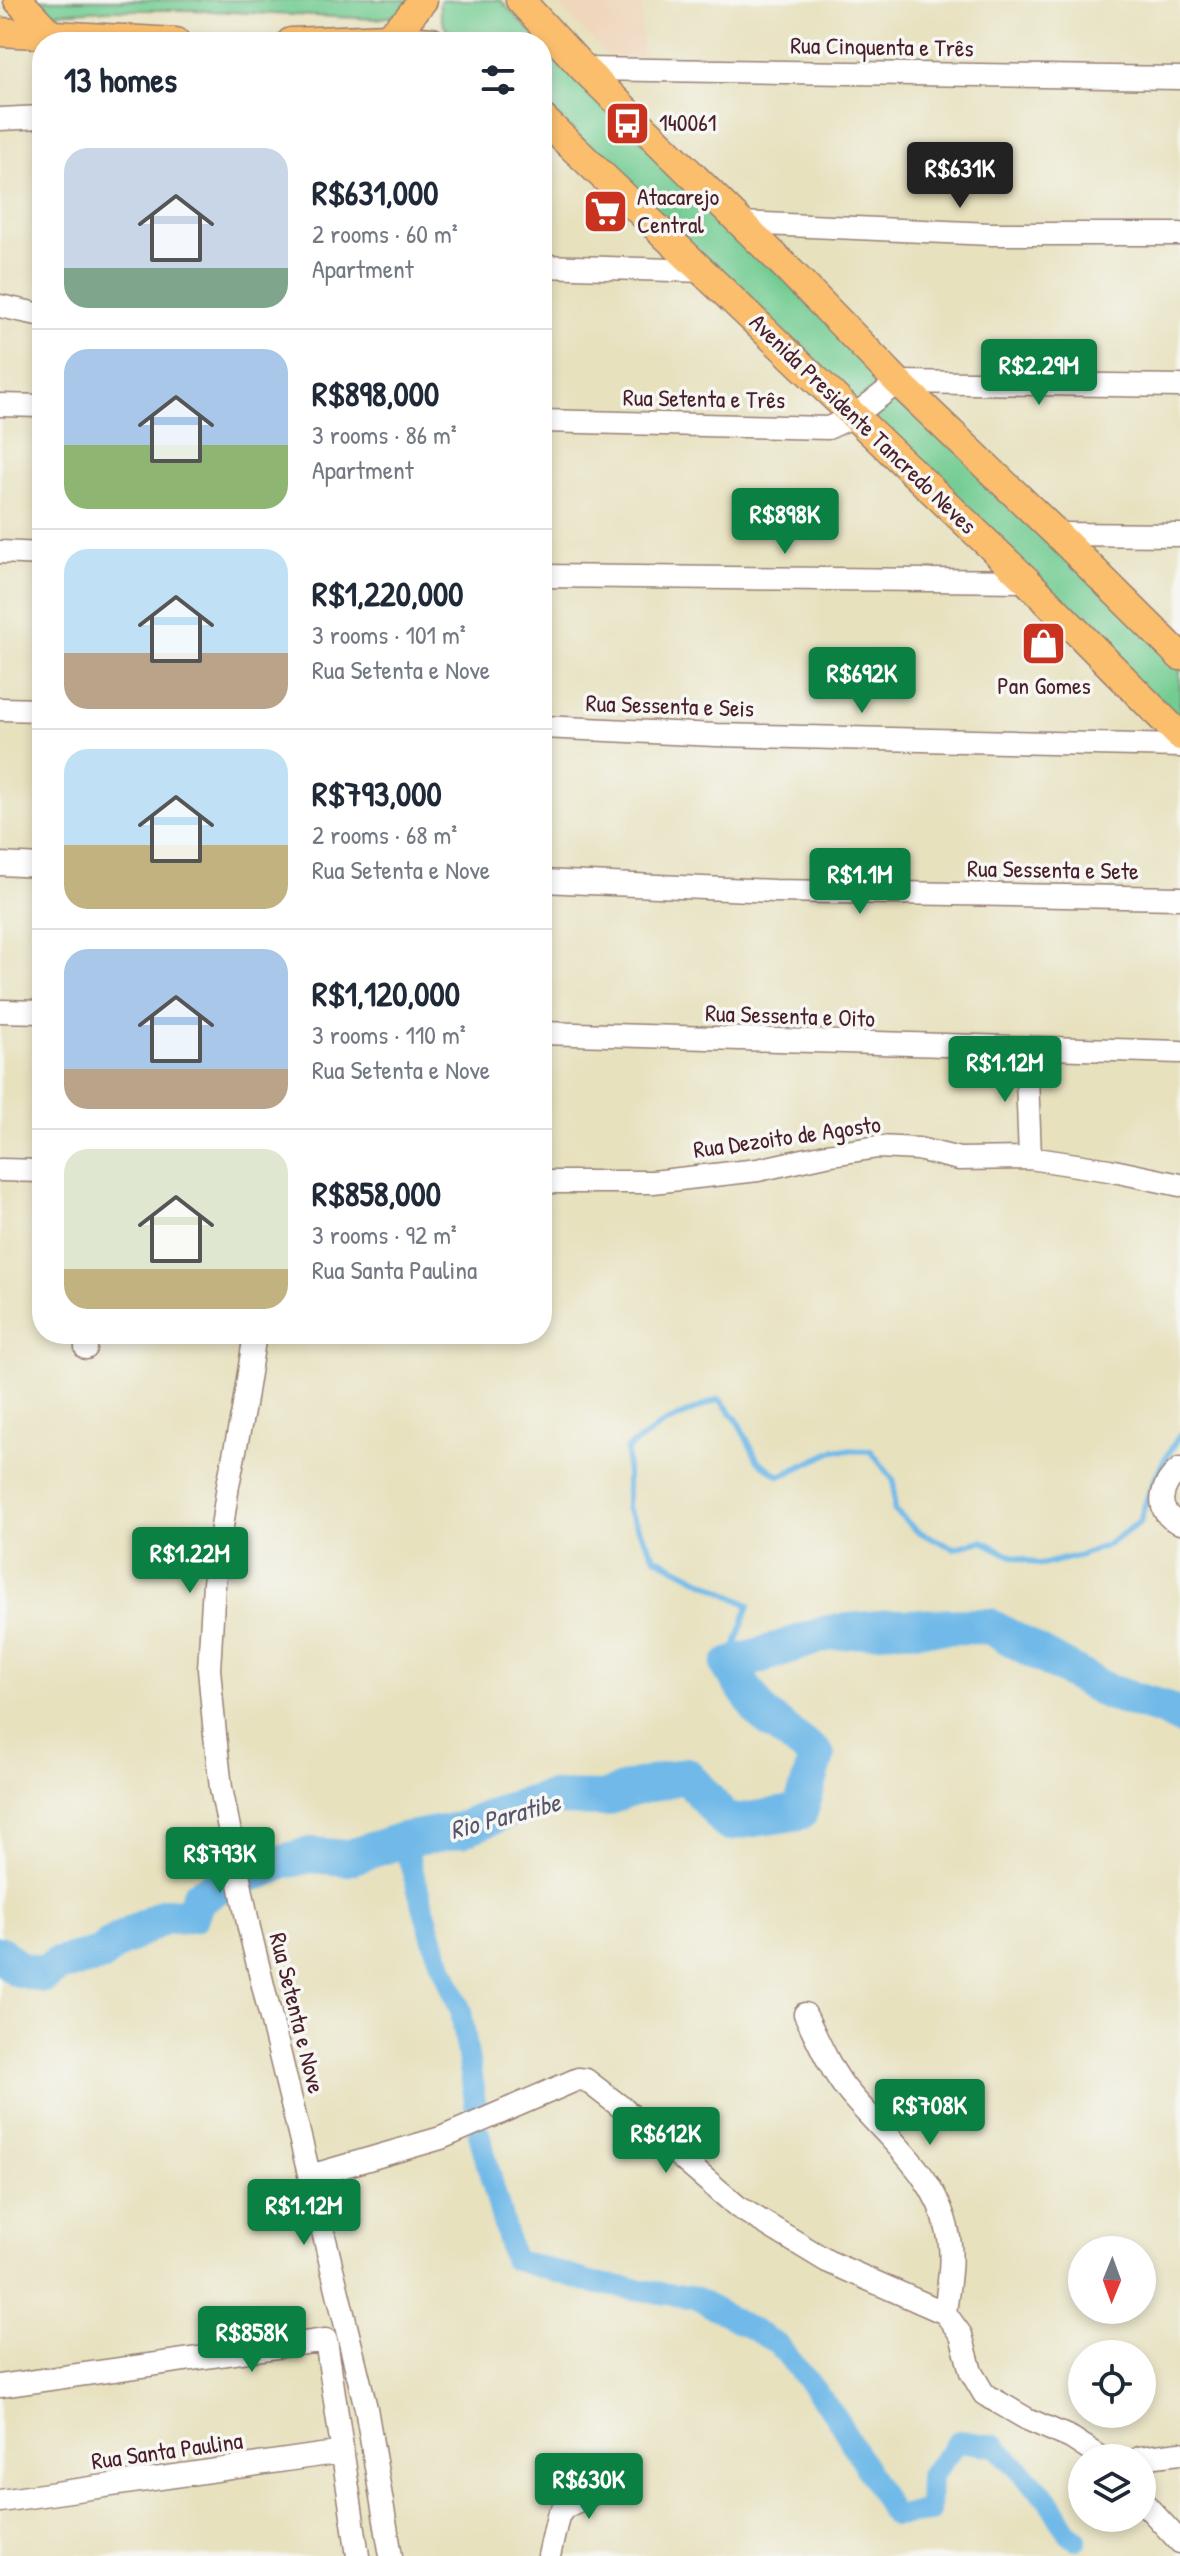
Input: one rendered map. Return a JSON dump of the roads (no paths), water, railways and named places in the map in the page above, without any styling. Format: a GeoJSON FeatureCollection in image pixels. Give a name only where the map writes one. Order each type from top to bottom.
{"type":"FeatureCollection","features":[{"type":"Feature","properties":{"kind":"main road"},"geometry":{"type":"LineString","coordinates":[[18,0],[48,32]]}},
{"type":"Feature","properties":{"kind":"main road"},"geometry":{"type":"LineString","coordinates":[[394,32],[423,0]]}},
{"type":"Feature","properties":{"kind":"main road"},"geometry":{"type":"LineString","coordinates":[[520,0],[550,32]]}},
{"type":"Feature","properties":{"kind":"main road"},"geometry":{"type":"LineString","coordinates":[[0,32],[32,34]]}},
{"type":"Feature","properties":{"kind":"main road"},"geometry":{"type":"LineString","coordinates":[[552,34],[898,382],[1180,656]]}},
{"type":"Feature","properties":{"kind":"main road","name":"Avenida Presidente Tancredo Neves"},"geometry":{"type":"LineString","coordinates":[[552,127],[1027,581],[1180,736]]}},
{"type":"Feature","properties":{"kind":"street","name":"Rua Cinquenta e Três"},"geometry":{"type":"LineString","coordinates":[[584,69],[1180,78]]}},
{"type":"Feature","properties":{"kind":"street"},"geometry":{"type":"LineString","coordinates":[[0,119],[32,117]]}},
{"type":"Feature","properties":{"kind":"street"},"geometry":{"type":"LineString","coordinates":[[740,223],[991,234],[1180,234]]}},
{"type":"Feature","properties":{"kind":"street"},"geometry":{"type":"LineString","coordinates":[[552,266],[704,271]]}},
{"type":"Feature","properties":{"kind":"street"},"geometry":{"type":"LineString","coordinates":[[0,306],[32,313]]}},
{"type":"Feature","properties":{"kind":"street"},"geometry":{"type":"LineString","coordinates":[[898,382],[1180,386]]}},
{"type":"Feature","properties":{"kind":"street","name":"Rua Setenta e Três"},"geometry":{"type":"LineString","coordinates":[[552,421],[828,428],[854,416],[898,382]]}},
{"type":"Feature","properties":{"kind":"street"},"geometry":{"type":"LineString","coordinates":[[0,405],[32,406]]}},
{"type":"Feature","properties":{"kind":"street"},"geometry":{"type":"LineString","coordinates":[[1057,534],[1180,535]]}},
{"type":"Feature","properties":{"kind":"street"},"geometry":{"type":"LineString","coordinates":[[0,552],[32,554]]}},
{"type":"Feature","properties":{"kind":"street"},"geometry":{"type":"LineString","coordinates":[[552,576],[1027,581]]}},
{"type":"Feature","properties":{"kind":"street"},"geometry":{"type":"LineString","coordinates":[[0,709],[32,710]]}},
{"type":"Feature","properties":{"kind":"street","name":"Rua Sessenta e Seis"},"geometry":{"type":"LineString","coordinates":[[552,727],[716,735],[1180,746]]}},
{"type":"Feature","properties":{"kind":"street"},"geometry":{"type":"LineString","coordinates":[[0,864],[32,866]]}},
{"type":"Feature","properties":{"kind":"street","name":"Rua Sessenta e Sete"},"geometry":{"type":"LineString","coordinates":[[552,881],[774,891],[1180,898]]}},
{"type":"Feature","properties":{"kind":"street"},"geometry":{"type":"LineString","coordinates":[[0,1011],[32,1012]]}},
{"type":"Feature","properties":{"kind":"street","name":"Rua Sessenta e Oito"},"geometry":{"type":"LineString","coordinates":[[552,1033],[1180,1052]]}},
{"type":"Feature","properties":{"kind":"street"},"geometry":{"type":"LineString","coordinates":[[1026,1049],[1030,1158]]}},
{"type":"Feature","properties":{"kind":"street","name":"Rua Dezoito de Agosto"},"geometry":{"type":"LineString","coordinates":[[552,1182],[683,1179],[758,1170],[878,1147],[918,1149],[959,1159],[1030,1158],[1180,1185]]}},
{"type":"Feature","properties":{"kind":"street"},"geometry":{"type":"LineString","coordinates":[[0,1170],[32,1171]]}},
{"type":"Feature","properties":{"kind":"street","name":"Rua Setenta e Nove"},"geometry":{"type":"LineString","coordinates":[[253,1344],[214,1583],[209,1669],[221,1788],[249,1928],[310,2176],[337,2337],[366,2408],[391,2556]]}},
{"type":"Feature","properties":{"kind":"street"},"geometry":{"type":"LineString","coordinates":[[1180,1469],[1172,1474],[1162,1503],[1169,1518],[1180,1523]]}},
{"type":"Feature","properties":{"kind":"street"},"geometry":{"type":"LineString","coordinates":[[805,2014],[847,2092],[911,2160],[940,2206],[950,2247],[945,2313]]}},
{"type":"Feature","properties":{"kind":"street"},"geometry":{"type":"LineString","coordinates":[[310,2176],[441,2138],[578,2079],[586,2080],[738,2207],[827,2261],[945,2313],[961,2335],[971,2372],[984,2394],[1080,2444]]}},
{"type":"Feature","properties":{"kind":"street"},"geometry":{"type":"LineString","coordinates":[[0,2386],[337,2337],[342,2452],[358,2556]]}},
{"type":"Feature","properties":{"kind":"street","name":"Rua Santa Paulina"},"geometry":{"type":"LineString","coordinates":[[0,2501],[342,2452]]}},
{"type":"Feature","properties":{"kind":"street"},"geometry":{"type":"LineString","coordinates":[[1156,2456],[1180,2453]]}},
{"type":"Feature","properties":{"kind":"street"},"geometry":{"type":"LineString","coordinates":[[549,2556],[558,2516],[565,2507],[619,2481]]}},
{"type":"Feature","properties":{"kind":"street"},"geometry":{"type":"LineString","coordinates":[[1156,2516],[1180,2542]]}},
{"type":"Feature","properties":{"kind":"waterway"},"geometry":{"type":"LineString","coordinates":[[729,1666],[749,1605],[655,1557],[627,1508],[627,1449],[663,1424],[719,1399],[736,1418],[758,1461],[780,1476],[836,1450],[871,1451],[894,1481],[894,1510],[917,1531],[954,1548],[982,1541],[1012,1556],[1041,1565],[1107,1545],[1140,1522],[1156,1477],[1180,1435]]}},
{"type":"Feature","properties":{"kind":"waterway","name":"Rio Paratibe"},"geometry":{"type":"LineString","coordinates":[[0,1954],[18,1969],[44,1975],[57,1965],[100,1955],[113,1944],[165,1916],[191,1915],[199,1897],[233,1878],[310,1855],[347,1858],[403,1840],[460,1830],[509,1810],[551,1798],[603,1799],[686,1775],[728,1823],[800,1812],[817,1756],[762,1714],[729,1666],[828,1633],[891,1627],[989,1626],[1108,1692],[1162,1708],[1180,1717]]}},
{"type":"Feature","properties":{"kind":"waterway"},"geometry":{"type":"LineString","coordinates":[[403,1840],[436,1949],[461,2011],[477,2114]]}},
{"type":"Feature","properties":{"kind":"waterway"},"geometry":{"type":"LineString","coordinates":[[479,2134],[513,2259],[594,2283],[695,2298],[778,2344],[835,2415],[894,2516],[929,2512],[930,2476],[959,2441],[996,2446],[1048,2499],[1069,2534],[1076,2539]]}},
{"type":"Feature","properties":{"kind":"place","name":"140061"},"geometry":{"type":"Point","coordinates":[628,123]}},
{"type":"Feature","properties":{"kind":"place","name":"Atacarejo Central"},"geometry":{"type":"Point","coordinates":[606,211]}},
{"type":"Feature","properties":{"kind":"place","name":"Pan Gomes"},"geometry":{"type":"Point","coordinates":[1044,644]}}]}
